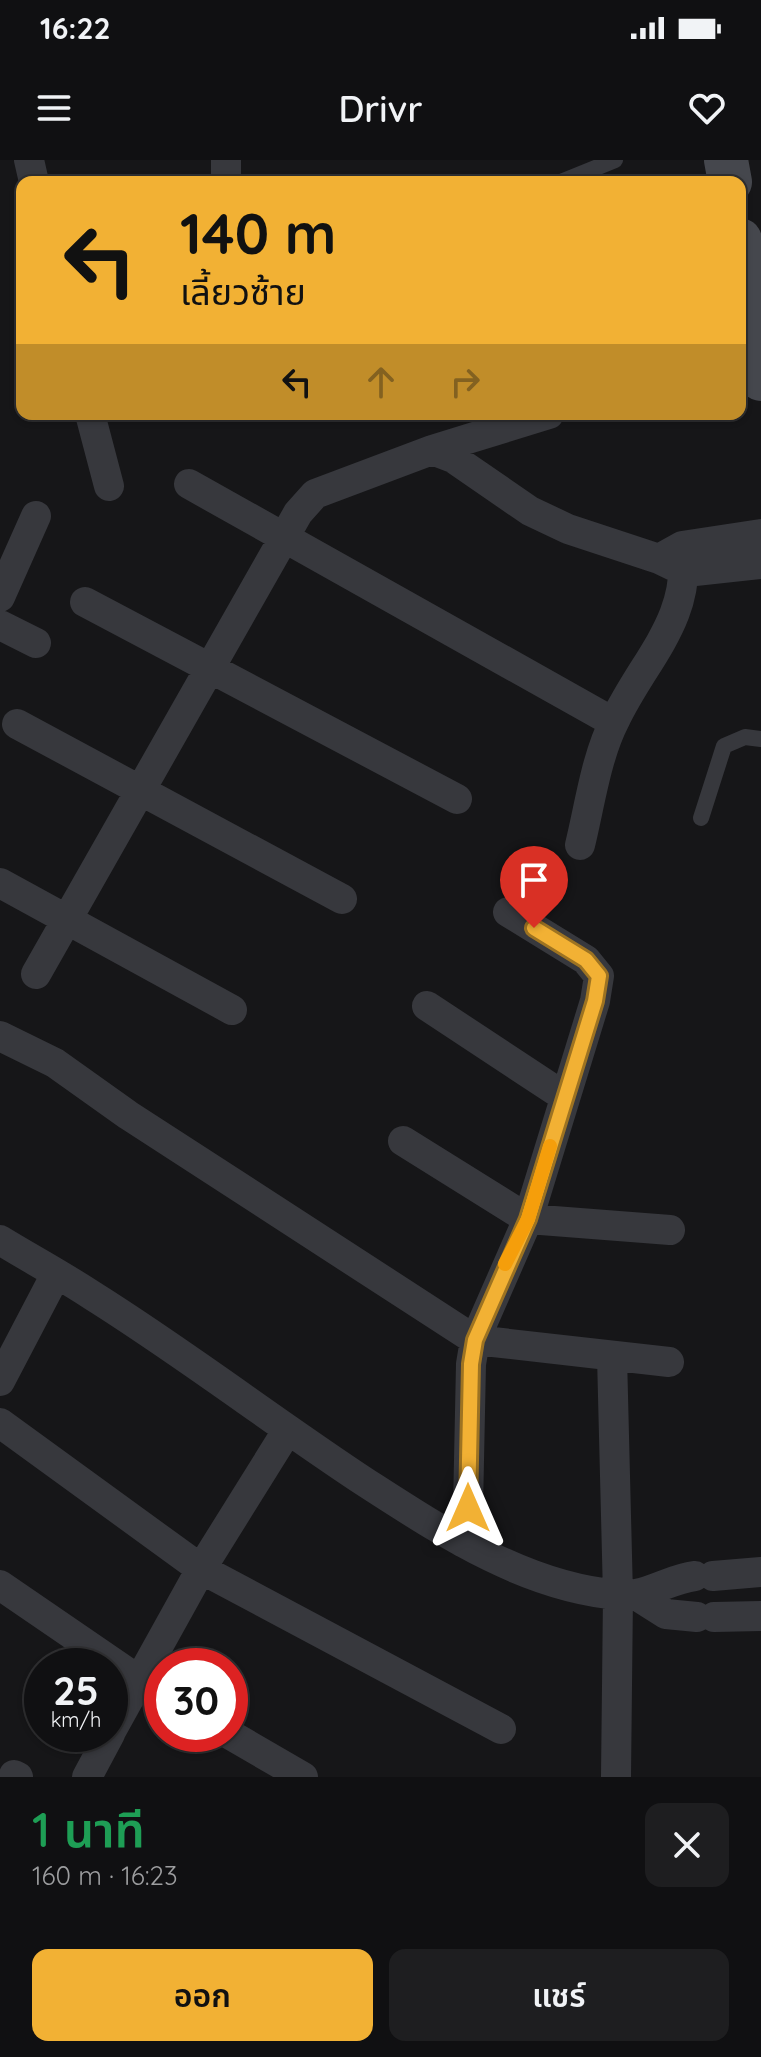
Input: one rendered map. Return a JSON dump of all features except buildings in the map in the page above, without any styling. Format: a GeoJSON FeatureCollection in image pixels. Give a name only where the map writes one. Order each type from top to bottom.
{"type":"FeatureCollection","features":[{"type":"Feature","properties":{"kind":"street"},"geometry":{"type":"LineString","coordinates":[[746,280],[761,379]]}},
{"type":"Feature","properties":{"kind":"street"},"geometry":{"type":"LineString","coordinates":[[92,420],[109,486]]}},
{"type":"Feature","properties":{"kind":"street"},"geometry":{"type":"LineString","coordinates":[[36,974],[298,513],[315,494],[432,450],[530,420]]}},
{"type":"Feature","properties":{"kind":"street"},"geometry":{"type":"LineString","coordinates":[[432,450],[453,458],[530,511],[594,539],[676,559],[761,564]]}},
{"type":"Feature","properties":{"kind":"street"},"geometry":{"type":"LineString","coordinates":[[189,484],[613,722]]}},
{"type":"Feature","properties":{"kind":"street"},"geometry":{"type":"LineString","coordinates":[[0,597],[36,516]]}},
{"type":"Feature","properties":{"kind":"street"},"geometry":{"type":"LineString","coordinates":[[676,559],[761,534]]}},
{"type":"Feature","properties":{"kind":"street"},"geometry":{"type":"LineString","coordinates":[[580,845],[613,722],[679,611],[676,559]]}},
{"type":"Feature","properties":{"kind":"street"},"geometry":{"type":"LineString","coordinates":[[85,602],[457,799]]}},
{"type":"Feature","properties":{"kind":"street"},"geometry":{"type":"LineString","coordinates":[[0,625],[36,643]]}},
{"type":"Feature","properties":{"kind":"street"},"geometry":{"type":"LineString","coordinates":[[17,724],[138,792],[342,899]]}},
{"type":"Feature","properties":{"kind":"street"},"geometry":{"type":"LineString","coordinates":[[0,883],[232,1010]]}},
{"type":"Feature","properties":{"kind":"street"},"geometry":{"type":"LineString","coordinates":[[462,1542],[468,1508],[471,1364],[475,1340],[528,1219],[595,1001],[599,976],[586,960],[508,912]]}},
{"type":"Feature","properties":{"kind":"street"},"geometry":{"type":"LineString","coordinates":[[427,1006],[565,1097]]}},
{"type":"Feature","properties":{"kind":"street"},"geometry":{"type":"LineString","coordinates":[[0,1036],[55,1063],[141,1123],[475,1340],[669,1362]]}},
{"type":"Feature","properties":{"kind":"street"},"geometry":{"type":"LineString","coordinates":[[403,1141],[528,1219],[670,1230]]}},
{"type":"Feature","properties":{"kind":"street"},"geometry":{"type":"LineString","coordinates":[[0,1240],[93,1295],[287,1431],[489,1557],[563,1584],[627,1595],[666,1614],[761,1616]]}},
{"type":"Feature","properties":{"kind":"street"},"geometry":{"type":"LineString","coordinates":[[0,1381],[56,1274]]}},
{"type":"Feature","properties":{"kind":"street"},"geometry":{"type":"LineString","coordinates":[[612,1356],[627,1595],[616,1776]]}},
{"type":"Feature","properties":{"kind":"street"},"geometry":{"type":"LineString","coordinates":[[0,1423],[201,1569],[501,1729]]}},
{"type":"Feature","properties":{"kind":"street"},"geometry":{"type":"LineString","coordinates":[[166,1648],[201,1569],[287,1431]]}},
{"type":"Feature","properties":{"kind":"street"},"geometry":{"type":"LineString","coordinates":[[627,1595],[674,1578],[761,1572]]}},
{"type":"Feature","properties":{"kind":"street"},"geometry":{"type":"LineString","coordinates":[[0,1585],[144,1685]]}},
{"type":"Feature","properties":{"kind":"street"},"geometry":{"type":"LineString","coordinates":[[128,1713],[144,1694]]}},
{"type":"Feature","properties":{"kind":"street"},"geometry":{"type":"LineString","coordinates":[[248,1745],[303,1777]]}},
{"type":"Feature","properties":{"kind":"street"},"geometry":{"type":"LineString","coordinates":[[87,1777],[100,1752]]}},
{"type":"Feature","properties":{"kind":"lane"},"geometry":{"type":"LineString","coordinates":[[576,176],[615,160]]}},
{"type":"Feature","properties":{"kind":"lane"},"geometry":{"type":"LineString","coordinates":[[701,818],[724,746],[745,737],[761,739]]}},
{"type":"Feature","properties":{"kind":"slow traffic"},"geometry":{"type":"LineString","coordinates":[[505,1264],[528,1219],[550,1146]]}},
{"type":"Feature","properties":{"kind":"route"},"geometry":{"type":"LineString","coordinates":[[468,1508],[468,1429],[475,1340],[507,1260],[528,1219],[595,1001],[599,976],[586,960],[534,928]]}}]}
